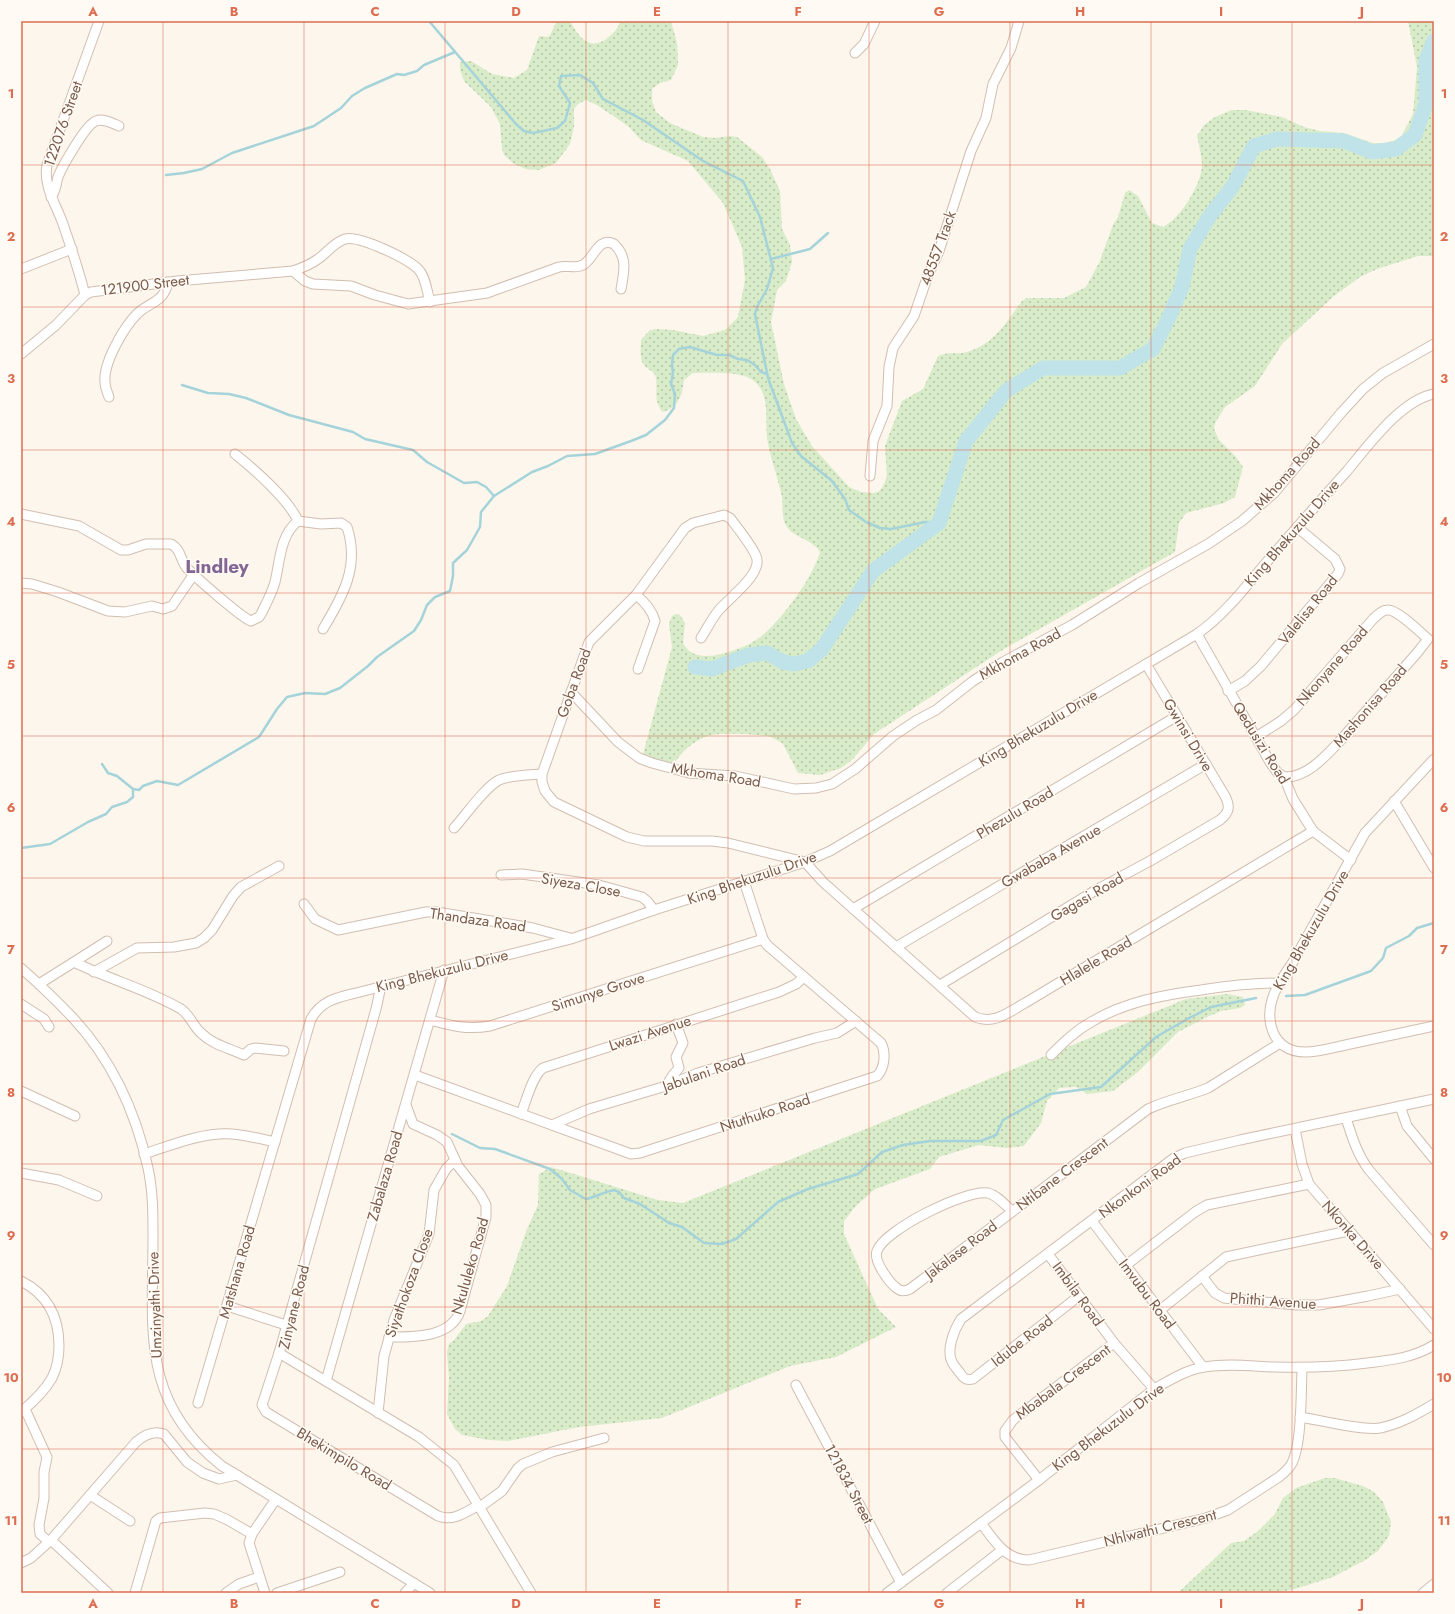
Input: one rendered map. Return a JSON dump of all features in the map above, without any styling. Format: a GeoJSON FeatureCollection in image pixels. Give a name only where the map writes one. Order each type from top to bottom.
{"type":"FeatureCollection","features":[{"type":"Feature","properties":{"kind":"street","name":"122076 Street"},"geometry":{"type":"LineString","coordinates":[[85,295],[72,249],[51,197],[46,179],[47,165],[99,21]]}},
{"type":"Feature","properties":{"kind":"street"},"geometry":{"type":"LineString","coordinates":[[855,53],[864,44],[875,21]]}},
{"type":"Feature","properties":{"kind":"street","name":"48557 Track"},"geometry":{"type":"LineString","coordinates":[[870,476],[874,442],[887,406],[889,367],[894,348],[914,316],[927,278],[941,247],[971,151],[986,118],[993,84],[1011,48],[1019,21]]}},
{"type":"Feature","properties":{"kind":"street"},"geometry":{"type":"LineString","coordinates":[[51,197],[55,192],[59,176],[67,158],[92,123],[102,120],[119,126]]}},
{"type":"Feature","properties":{"kind":"street","name":"121900 Street"},"geometry":{"type":"LineString","coordinates":[[21,354],[56,325],[85,295],[94,291],[293,270],[311,264],[330,248],[343,240],[350,238],[365,241],[409,261],[420,270],[425,281],[430,302]]}},
{"type":"Feature","properties":{"kind":"street"},"geometry":{"type":"LineString","coordinates":[[293,270],[305,281],[313,284],[351,286],[404,304],[426,301],[430,302],[480,294],[559,266],[582,265],[600,245],[607,242],[614,244],[623,257],[624,263],[621,289]]}},
{"type":"Feature","properties":{"kind":"street"},"geometry":{"type":"LineString","coordinates":[[21,269],[72,249]]}},
{"type":"Feature","properties":{"kind":"street"},"geometry":{"type":"LineString","coordinates":[[109,397],[104,383],[110,359],[138,313],[163,295],[168,282]]}},
{"type":"Feature","properties":{"kind":"street","name":"Mkhoma Road"},"geometry":{"type":"LineString","coordinates":[[571,692],[618,742],[639,758],[652,764],[690,773],[735,776],[794,789],[816,788],[832,784],[855,769],[906,726],[939,708],[973,681],[1003,662],[1072,625],[1139,583],[1208,544],[1242,521],[1274,493],[1340,414],[1363,389],[1383,373],[1434,344]]}},
{"type":"Feature","properties":{"kind":"street","name":"King Bhekuzulu Drive"},"geometry":{"type":"LineString","coordinates":[[275,1142],[311,1020],[322,1005],[332,1000],[381,986],[571,938],[805,862],[836,847],[1197,634],[1208,626],[1234,600],[1377,436],[1400,412],[1414,402],[1434,394]]}},
{"type":"Feature","properties":{"kind":"street"},"geometry":{"type":"LineString","coordinates":[[235,454],[250,465],[288,504],[298,521]]}},
{"type":"Feature","properties":{"kind":"street"},"geometry":{"type":"LineString","coordinates":[[21,514],[80,526],[121,550],[128,550],[151,544],[171,544],[182,556],[187,568],[247,620],[259,617],[274,583],[285,539],[289,530],[298,521]]}},
{"type":"Feature","properties":{"kind":"street","name":"Goba Road"},"geometry":{"type":"LineString","coordinates":[[542,774],[589,642],[636,595],[687,526],[721,514],[728,516],[756,556],[757,564],[754,573],[719,610],[701,638]]}},
{"type":"Feature","properties":{"kind":"street"},"geometry":{"type":"LineString","coordinates":[[298,521],[320,524],[341,523],[348,527],[350,534],[352,557],[349,578],[323,629]]}},
{"type":"Feature","properties":{"kind":"street","name":"Valelisa Road"},"geometry":{"type":"LineString","coordinates":[[1228,691],[1246,681],[1261,666],[1338,574],[1340,569],[1335,559],[1297,527]]}},
{"type":"Feature","properties":{"kind":"street"},"geometry":{"type":"LineString","coordinates":[[21,583],[32,584],[58,592],[108,611],[125,612],[152,606],[164,609],[172,606],[194,574]]}},
{"type":"Feature","properties":{"kind":"street"},"geometry":{"type":"LineString","coordinates":[[636,595],[642,599],[651,610],[655,621],[638,670]]}},
{"type":"Feature","properties":{"kind":"street","name":"Nkonyane Road"},"geometry":{"type":"LineString","coordinates":[[1256,737],[1281,721],[1294,710],[1374,618],[1382,611],[1395,611],[1408,622]]}},
{"type":"Feature","properties":{"kind":"street","name":"Mashonisa Road"},"geometry":{"type":"LineString","coordinates":[[1284,777],[1304,772],[1326,756],[1412,659],[1431,641],[1408,622]]}},
{"type":"Feature","properties":{"kind":"street","name":"Qedusizi Road"},"geometry":{"type":"LineString","coordinates":[[1197,634],[1228,691],[1270,762],[1277,772],[1284,777],[1293,799],[1313,831]]}},
{"type":"Feature","properties":{"kind":"street","name":"Gwinsi Drive"},"geometry":{"type":"LineString","coordinates":[[1146,664],[1225,796],[1229,806]]}},
{"type":"Feature","properties":{"kind":"street","name":"Phezulu Road"},"geometry":{"type":"LineString","coordinates":[[853,909],[1177,716]]}},
{"type":"Feature","properties":{"kind":"street","name":"King Bhekuzulu Drive"},"geometry":{"type":"LineString","coordinates":[[1280,1043],[1272,1031],[1270,1013],[1274,994],[1365,833],[1434,759]]}},
{"type":"Feature","properties":{"kind":"street","name":"Gwababa Avenue"},"geometry":{"type":"LineString","coordinates":[[896,947],[1206,764]]}},
{"type":"Feature","properties":{"kind":"street"},"geometry":{"type":"LineString","coordinates":[[454,828],[486,790],[499,780],[518,776],[542,774],[542,782],[545,791],[554,802],[627,837],[644,841],[722,842],[805,862]]}},
{"type":"Feature","properties":{"kind":"street"},"geometry":{"type":"LineString","coordinates":[[1394,801],[1434,868]]}},
{"type":"Feature","properties":{"kind":"street","name":"Gagasi Road"},"geometry":{"type":"LineString","coordinates":[[940,985],[1096,890],[1150,861],[1220,820],[1229,811],[1229,806]]}},
{"type":"Feature","properties":{"kind":"street"},"geometry":{"type":"LineString","coordinates":[[1313,831],[1350,860]]}},
{"type":"Feature","properties":{"kind":"street","name":"Hlalele Road"},"geometry":{"type":"LineString","coordinates":[[805,862],[823,882],[975,1017],[984,1020],[993,1020],[1025,1003],[1313,831]]}},
{"type":"Feature","properties":{"kind":"street"},"geometry":{"type":"LineString","coordinates":[[94,972],[137,948],[174,947],[196,943],[212,930],[233,896],[241,887],[279,866]]}},
{"type":"Feature","properties":{"kind":"street","name":"Siyeza Close"},"geometry":{"type":"LineString","coordinates":[[501,875],[522,874],[599,885],[642,897],[654,910]]}},
{"type":"Feature","properties":{"kind":"street","name":"Ntuthuko Road"},"geometry":{"type":"LineString","coordinates":[[415,1075],[552,1125],[618,1151],[636,1154],[875,1077],[882,1069],[884,1057],[883,1046],[881,1043],[767,945],[763,939],[744,881]]}},
{"type":"Feature","properties":{"kind":"street","name":"Thandaza Road"},"geometry":{"type":"LineString","coordinates":[[304,904],[315,919],[338,930],[426,912],[437,912],[533,928],[571,938]]}},
{"type":"Feature","properties":{"kind":"street","name":"Simunye Grove"},"geometry":{"type":"LineString","coordinates":[[430,1020],[465,1028],[490,1026],[763,939]]}},
{"type":"Feature","properties":{"kind":"street"},"geometry":{"type":"LineString","coordinates":[[39,984],[107,941]]}},
{"type":"Feature","properties":{"kind":"street"},"geometry":{"type":"LineString","coordinates":[[74,962],[183,1010],[206,1038],[228,1049],[244,1055],[251,1049],[255,1048],[284,1051]]}},
{"type":"Feature","properties":{"kind":"street","name":"Umzinyathi Drive"},"geometry":{"type":"LineString","coordinates":[[21,968],[74,1019],[103,1057],[129,1106],[136,1123],[150,1181],[152,1202],[152,1324],[155,1355],[159,1376],[170,1404],[191,1438],[207,1454],[237,1476],[430,1593]]}},
{"type":"Feature","properties":{"kind":"street","name":"Zabalaza Road"},"geometry":{"type":"LineString","coordinates":[[326,1381],[444,970]]}},
{"type":"Feature","properties":{"kind":"street","name":"Lwazi Avenue"},"geometry":{"type":"LineString","coordinates":[[521,1114],[534,1080],[538,1072],[543,1068],[779,992],[796,984],[804,977]]}},
{"type":"Feature","properties":{"kind":"street"},"geometry":{"type":"LineString","coordinates":[[1051,1055],[1068,1039],[1090,1022],[1139,1001],[1184,992],[1245,983],[1280,983]]}},
{"type":"Feature","properties":{"kind":"street","name":"Zinyane Road"},"geometry":{"type":"LineString","coordinates":[[381,986],[371,1027],[279,1353],[419,1437],[446,1458],[459,1472],[531,1593]]}},
{"type":"Feature","properties":{"kind":"street"},"geometry":{"type":"LineString","coordinates":[[21,1004],[44,1019],[49,1027]]}},
{"type":"Feature","properties":{"kind":"street","name":"Jabulani Road"},"geometry":{"type":"LineString","coordinates":[[552,1125],[589,1109],[666,1086],[698,1073],[832,1034],[856,1021]]}},
{"type":"Feature","properties":{"kind":"street"},"geometry":{"type":"LineString","coordinates":[[666,1086],[679,1068],[676,1057],[683,1043],[677,1031],[676,1024]]}},
{"type":"Feature","properties":{"kind":"street"},"geometry":{"type":"LineString","coordinates":[[1280,1043],[1288,1049],[1295,1051],[1313,1052],[1434,1026]]}},
{"type":"Feature","properties":{"kind":"street","name":"Ntibane Crescent"},"geometry":{"type":"LineString","coordinates":[[910,1289],[904,1291],[898,1289],[878,1264],[876,1252],[883,1242],[906,1224],[930,1210],[972,1195],[983,1193],[992,1194],[1012,1211],[1148,1109],[1169,1100],[1197,1093],[1208,1088],[1280,1043]]}},
{"type":"Feature","properties":{"kind":"street"},"geometry":{"type":"LineString","coordinates":[[21,1091],[75,1116]]}},
{"type":"Feature","properties":{"kind":"street","name":"Nkonkoni Road"},"geometry":{"type":"LineString","coordinates":[[963,1378],[953,1364],[951,1354],[953,1338],[960,1321],[1169,1161],[1179,1155],[1434,1099]]}},
{"type":"Feature","properties":{"kind":"street","name":"Nkululeko Road"},"geometry":{"type":"LineString","coordinates":[[389,1337],[424,1335],[443,1329],[454,1322],[458,1315],[485,1220],[486,1205],[480,1194],[458,1166],[447,1142],[437,1135],[413,1124],[406,1105]]}},
{"type":"Feature","properties":{"kind":"street"},"geometry":{"type":"LineString","coordinates":[[1400,1106],[1407,1126],[1434,1159]]}},
{"type":"Feature","properties":{"kind":"street"},"geometry":{"type":"LineString","coordinates":[[1346,1118],[1361,1159],[1434,1245]]}},
{"type":"Feature","properties":{"kind":"street","name":"Nkonka Drive"},"geometry":{"type":"LineString","coordinates":[[1295,1129],[1302,1164],[1308,1184],[1434,1329]]}},
{"type":"Feature","properties":{"kind":"street"},"geometry":{"type":"LineString","coordinates":[[144,1154],[193,1139],[220,1134],[239,1135],[275,1142]]}},
{"type":"Feature","properties":{"kind":"street","name":"Matshana Road"},"geometry":{"type":"LineString","coordinates":[[198,1402],[275,1142]]}},
{"type":"Feature","properties":{"kind":"street","name":"Siyathokoza Close"},"geometry":{"type":"LineString","coordinates":[[378,1413],[383,1363],[389,1337],[429,1234],[434,1190],[446,1169],[455,1160]]}},
{"type":"Feature","properties":{"kind":"street"},"geometry":{"type":"LineString","coordinates":[[21,1173],[59,1180],[97,1196]]}},
{"type":"Feature","properties":{"kind":"street"},"geometry":{"type":"LineString","coordinates":[[1125,1266],[1195,1212],[1207,1205],[1308,1184]]}},
{"type":"Feature","properties":{"kind":"street","name":"Jakalase Road"},"geometry":{"type":"LineString","coordinates":[[910,1289],[1012,1211]]}},
{"type":"Feature","properties":{"kind":"street","name":"Imvubu Road"},"geometry":{"type":"LineString","coordinates":[[1092,1221],[1203,1367]]}},
{"type":"Feature","properties":{"kind":"street"},"geometry":{"type":"LineString","coordinates":[[1159,1311],[1222,1259],[1232,1254],[1348,1231]]}},
{"type":"Feature","properties":{"kind":"street","name":"Imbila Road"},"geometry":{"type":"LineString","coordinates":[[1048,1254],[1114,1343],[1154,1389]]}},
{"type":"Feature","properties":{"kind":"street","name":"Phithi Avenue"},"geometry":{"type":"LineString","coordinates":[[1202,1276],[1215,1292],[1224,1298],[1296,1305],[1328,1304],[1400,1289]]}},
{"type":"Feature","properties":{"kind":"street"},"geometry":{"type":"LineString","coordinates":[[21,1281],[35,1290],[51,1308],[56,1323],[59,1342],[58,1360],[52,1377],[41,1393],[23,1410],[48,1457],[44,1472],[44,1498],[39,1524],[40,1534],[50,1541],[108,1593]]}},
{"type":"Feature","properties":{"kind":"street","name":"Idube Road"},"geometry":{"type":"LineString","coordinates":[[963,1378],[968,1380],[972,1379],[1079,1296]]}},
{"type":"Feature","properties":{"kind":"street"},"geometry":{"type":"LineString","coordinates":[[227,1306],[286,1325]]}},
{"type":"Feature","properties":{"kind":"street","name":"Mbabala Crescent"},"geometry":{"type":"LineString","coordinates":[[1039,1480],[1005,1437],[1005,1431],[1013,1420],[1114,1343]]}},
{"type":"Feature","properties":{"kind":"street","name":"King Bhekuzulu Drive"},"geometry":{"type":"LineString","coordinates":[[888,1593],[1039,1480],[1154,1389],[1173,1378],[1203,1367],[1232,1365],[1302,1368],[1335,1367],[1401,1359],[1423,1352],[1434,1345]]}},
{"type":"Feature","properties":{"kind":"street","name":"Bhekimpilo Road"},"geometry":{"type":"LineString","coordinates":[[279,1353],[262,1403],[262,1408],[266,1412],[438,1516],[446,1519],[454,1518],[480,1506],[502,1491],[518,1468],[523,1464],[552,1452],[604,1438]]}},
{"type":"Feature","properties":{"kind":"street","name":"Nhlwathi Crescent"},"geometry":{"type":"LineString","coordinates":[[981,1523],[1002,1550],[1018,1559],[1035,1559],[1206,1518],[1228,1510],[1286,1471],[1295,1455],[1300,1417],[1302,1368]]}},
{"type":"Feature","properties":{"kind":"street","name":"121834 Street"},"geometry":{"type":"LineString","coordinates":[[796,1385],[901,1583]]}},
{"type":"Feature","properties":{"kind":"street"},"geometry":{"type":"LineString","coordinates":[[1300,1417],[1359,1427],[1380,1428],[1413,1416],[1434,1404]]}},
{"type":"Feature","properties":{"kind":"street"},"geometry":{"type":"LineString","coordinates":[[21,1563],[31,1558],[50,1541],[136,1442],[146,1435],[161,1433],[166,1436],[187,1462],[203,1473],[219,1479],[237,1476]]}},
{"type":"Feature","properties":{"kind":"street"},"geometry":{"type":"LineString","coordinates":[[90,1495],[130,1521]]}},
{"type":"Feature","properties":{"kind":"street"},"geometry":{"type":"LineString","coordinates":[[265,1593],[249,1546],[249,1540],[276,1499]]}},
{"type":"Feature","properties":{"kind":"street"},"geometry":{"type":"LineString","coordinates":[[135,1593],[155,1524],[160,1518],[205,1513],[214,1514],[252,1534]]}},
{"type":"Feature","properties":{"kind":"street"},"geometry":{"type":"LineString","coordinates":[[947,1593],[1002,1550]]}},
{"type":"Feature","properties":{"kind":"street"},"geometry":{"type":"LineString","coordinates":[[277,1593],[340,1572]]}},
{"type":"Feature","properties":{"kind":"street"},"geometry":{"type":"LineString","coordinates":[[226,1593],[239,1584],[259,1577]]}},
{"type":"Feature","properties":{"kind":"street"},"geometry":{"type":"LineString","coordinates":[[405,1593],[414,1583]]}},
{"type":"Feature","properties":{"kind":"street"},"geometry":{"type":"LineString","coordinates":[[1423,1593],[1434,1584]]}},
{"type":"Feature","properties":{"kind":"green space"},"geometry":{"type":"Polygon","coordinates":[[[557,21],[570,21],[577,33],[582,38],[591,43],[597,43],[610,36],[618,28],[620,21],[671,21],[677,43],[678,65],[671,80],[660,83],[652,89],[652,101],[656,112],[670,123],[703,137],[737,137],[762,157],[770,169],[780,191],[782,229],[790,245],[792,262],[786,281],[777,290],[771,322],[784,384],[796,419],[812,446],[849,487],[861,492],[873,493],[878,492],[882,488],[887,477],[885,446],[902,401],[923,389],[938,356],[963,353],[973,350],[990,340],[1004,326],[1022,301],[1027,298],[1064,298],[1086,287],[1099,263],[1113,225],[1118,217],[1125,193],[1129,190],[1138,196],[1152,223],[1163,227],[1176,217],[1194,192],[1201,174],[1202,159],[1197,136],[1204,125],[1215,117],[1232,110],[1245,110],[1282,117],[1304,127],[1320,131],[1344,133],[1373,143],[1385,143],[1401,137],[1413,114],[1417,67],[1408,21],[1434,21],[1434,256],[1418,256],[1377,269],[1360,277],[1334,296],[1282,344],[1255,386],[1225,407],[1215,423],[1214,429],[1219,440],[1236,457],[1243,467],[1235,497],[1224,503],[1186,513],[1179,523],[1175,552],[1004,649],[874,734],[852,760],[841,768],[820,775],[798,773],[783,744],[779,741],[766,736],[737,734],[708,736],[689,746],[675,762],[663,763],[643,754],[672,647],[669,624],[672,616],[676,614],[680,615],[685,623],[683,643],[689,651],[695,654],[702,656],[714,655],[744,646],[765,633],[781,617],[805,584],[820,552],[812,544],[790,531],[784,521],[782,497],[767,438],[766,406],[762,390],[757,384],[745,376],[723,373],[693,373],[684,380],[681,396],[676,404],[668,410],[662,412],[657,398],[656,378],[653,372],[644,365],[641,360],[641,340],[649,331],[655,329],[673,330],[703,336],[725,330],[738,317],[745,280],[742,247],[723,203],[688,161],[641,140],[628,126],[597,105],[586,100],[578,104],[574,109],[574,127],[570,144],[556,163],[539,170],[526,169],[514,164],[504,155],[502,149],[500,124],[491,107],[464,81],[460,70],[460,62],[471,61],[492,74],[514,78],[527,70],[539,36],[549,37],[557,21]]]}},
{"type":"Feature","properties":{"kind":"green space"},"geometry":{"type":"Polygon","coordinates":[[[1227,994],[1243,997],[1245,1005],[1240,1008],[1221,1011],[1178,1032],[1138,1072],[1113,1091],[1087,1094],[1076,1087],[1059,1088],[1047,1101],[1041,1123],[1024,1146],[1007,1148],[979,1145],[939,1157],[930,1169],[875,1189],[856,1206],[844,1221],[844,1234],[878,1309],[896,1327],[836,1357],[790,1366],[662,1418],[579,1427],[508,1441],[488,1440],[462,1435],[455,1429],[447,1414],[449,1378],[447,1352],[449,1344],[455,1339],[466,1324],[481,1321],[488,1316],[507,1286],[527,1229],[538,1205],[539,1174],[551,1167],[658,1200],[683,1203],[1186,999],[1227,994]]]}},
{"type":"Feature","properties":{"kind":"green space"},"geometry":{"type":"Polygon","coordinates":[[[1325,1478],[1334,1478],[1363,1486],[1374,1492],[1383,1502],[1391,1522],[1389,1536],[1378,1551],[1367,1559],[1333,1577],[1295,1589],[1274,1593],[1178,1593],[1231,1543],[1244,1541],[1258,1531],[1275,1514],[1283,1498],[1296,1488],[1325,1478]]]}},
{"type":"Feature","properties":{"kind":"waterway"},"geometry":{"type":"LineString","coordinates":[[429,21],[516,124],[524,131],[533,133],[557,128],[565,121],[570,103],[559,86],[561,76],[580,75],[593,83],[603,99],[643,120],[703,161],[743,181],[760,217],[773,268],[767,289],[757,307],[755,314],[768,378],[792,443],[801,456],[832,481],[845,499],[849,510],[866,522],[880,528],[891,529],[925,522],[939,523]]}},
{"type":"Feature","properties":{"kind":"waterway"},"geometry":{"type":"LineString","coordinates":[[695,667],[712,669],[749,655],[767,653],[783,662],[794,664],[808,661],[822,649],[873,571],[939,523],[966,441],[1006,391],[1043,368],[1120,368],[1153,349],[1182,287],[1190,249],[1209,217],[1233,186],[1254,146],[1277,139],[1344,141],[1372,152],[1396,149],[1415,135],[1426,104],[1426,60],[1434,41]]}},
{"type":"Feature","properties":{"kind":"waterway"},"geometry":{"type":"LineString","coordinates":[[166,175],[202,169],[232,153],[314,126],[341,108],[352,96],[365,88],[397,74],[404,75],[417,71],[424,65],[455,52]]}},
{"type":"Feature","properties":{"kind":"waterway"},"geometry":{"type":"LineString","coordinates":[[771,259],[810,249],[828,233]]}},
{"type":"Feature","properties":{"kind":"waterway"},"geometry":{"type":"LineString","coordinates":[[102,764],[108,773],[117,776],[133,789],[139,790],[143,786],[157,781],[178,785],[259,737],[277,709],[287,697],[305,693],[325,694],[340,688],[377,657],[414,631],[421,620],[427,605],[435,597],[450,591],[453,576],[453,563],[467,550],[480,527],[481,512],[494,496],[532,472],[567,456],[595,454],[631,441],[646,435],[665,420],[674,408],[675,394],[671,384],[673,373],[672,364],[673,355],[679,349],[690,347],[717,355],[729,355],[738,359],[747,360],[755,365],[761,372],[767,374]]}},
{"type":"Feature","properties":{"kind":"waterway"},"geometry":{"type":"LineString","coordinates":[[182,385],[208,393],[229,394],[246,398],[289,415],[353,432],[365,439],[413,450],[427,462],[464,483],[477,482],[486,487],[494,496]]}},
{"type":"Feature","properties":{"kind":"waterway"},"geometry":{"type":"LineString","coordinates":[[21,848],[50,844],[88,822],[106,814],[112,807],[127,802],[133,797],[133,789]]}},
{"type":"Feature","properties":{"kind":"waterway"},"geometry":{"type":"LineString","coordinates":[[1286,996],[1305,995],[1371,971],[1383,958],[1386,948],[1409,936],[1417,928],[1434,923]]}},
{"type":"Feature","properties":{"kind":"waterway"},"geometry":{"type":"LineString","coordinates":[[452,1134],[480,1148],[495,1149],[550,1169],[562,1179],[570,1190],[586,1199],[614,1190],[619,1192],[624,1198],[640,1204],[669,1223],[682,1227],[704,1243],[722,1244],[736,1239],[778,1202],[808,1189],[858,1174],[882,1152],[903,1145],[930,1141],[981,1141],[996,1135],[1003,1120],[1050,1094],[1101,1087],[1156,1037],[1191,1017],[1211,1007],[1256,998]]}},
{"type":"Feature","properties":{"kind":"district","name":"Lindley"},"geometry":{"type":"Point","coordinates":[217,566]}}]}
